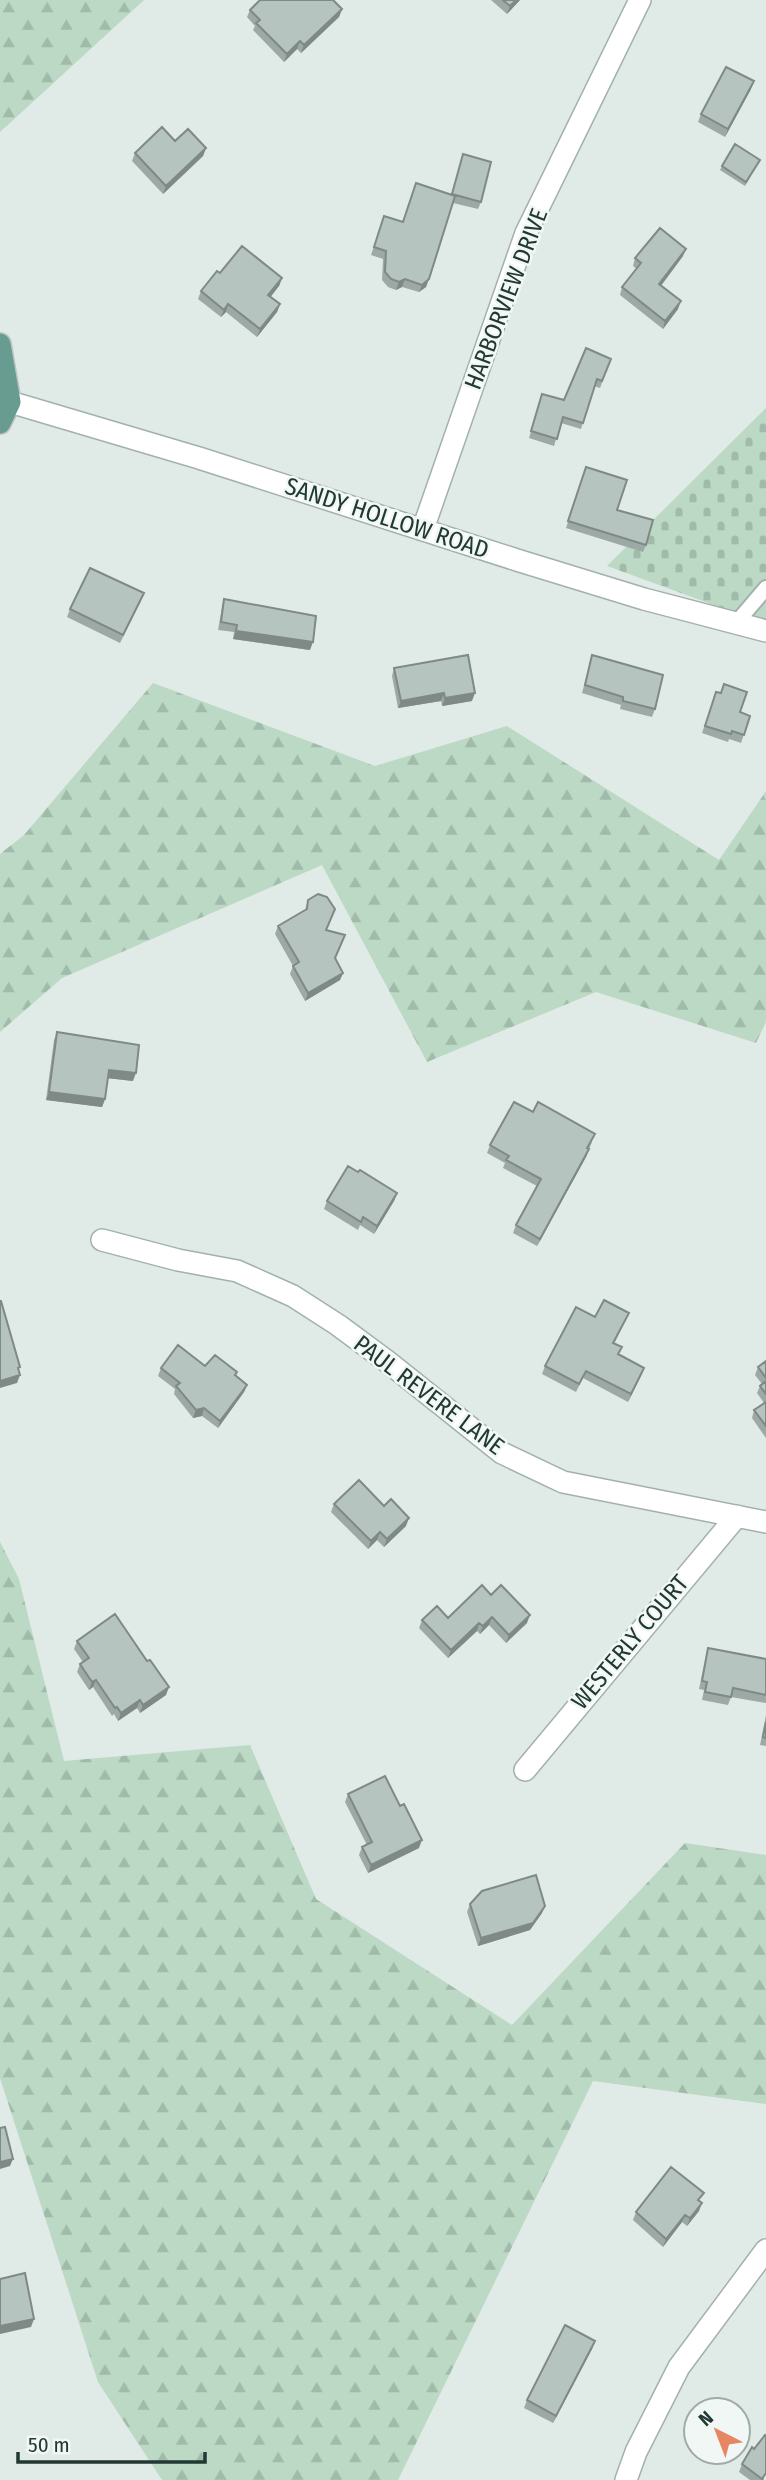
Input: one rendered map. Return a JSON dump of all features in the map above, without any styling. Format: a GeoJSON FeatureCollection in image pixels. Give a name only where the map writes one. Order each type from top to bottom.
{"type":"FeatureCollection","features":[{"type":"Feature","properties":{"kind":"main road"},"geometry":{"type":"LineString","coordinates":[[0,344],[10,402],[0,423]]}},
{"type":"Feature","properties":{"kind":"street","name":"HARBORVIEW DRIVE"},"geometry":{"type":"LineString","coordinates":[[423,529],[526,233],[640,0]]}},
{"type":"Feature","properties":{"kind":"street","name":"SANDY HOLLOW ROAD"},"geometry":{"type":"LineString","coordinates":[[10,402],[644,599],[766,631]]}},
{"type":"Feature","properties":{"kind":"street","name":"PAUL REVERE LANE"},"geometry":{"type":"LineString","coordinates":[[102,1240],[178,1260],[237,1271],[293,1296],[388,1362],[502,1453],[563,1482],[766,1522]]}},
{"type":"Feature","properties":{"kind":"street","name":"WESTERLY COURT"},"geometry":{"type":"LineString","coordinates":[[525,1770],[737,1516]]}},
{"type":"Feature","properties":{"kind":"street"},"geometry":{"type":"LineString","coordinates":[[626,2480],[636,2452],[679,2367],[766,2250]]}},
{"type":"Feature","properties":{"kind":"lane"},"geometry":{"type":"LineString","coordinates":[[737,622],[766,588]]}},
{"type":"Feature","properties":{"kind":"green space"},"geometry":{"type":"Polygon","coordinates":[[[0,0],[144,0],[0,132],[0,0]]]}},
{"type":"Feature","properties":{"kind":"green space"},"geometry":{"type":"Polygon","coordinates":[[[766,408],[766,624],[607,566],[766,408]]]}},
{"type":"Feature","properties":{"kind":"green space"},"geometry":{"type":"Polygon","coordinates":[[[153,683],[375,766],[507,726],[719,860],[766,791],[766,1022],[756,1043],[596,992],[427,1062],[322,865],[62,978],[0,1032],[0,854],[24,835],[153,683]]]}},
{"type":"Feature","properties":{"kind":"green space"},"geometry":{"type":"Polygon","coordinates":[[[0,1542],[19,1579],[64,1761],[250,1745],[316,1899],[512,2025],[685,1843],[766,1855],[766,2104],[593,2081],[398,2480],[162,2480],[98,2382],[0,2078],[0,1542]]]}},
{"type":"Feature","properties":{"kind":"building"},"geometry":{"type":"Polygon","coordinates":[[[260,0],[333,0],[342,9],[304,45],[300,41],[287,54],[256,23],[260,20],[250,10],[260,0]]]}},
{"type":"Feature","properties":{"kind":"building"},"geometry":{"type":"Polygon","coordinates":[[[503,0],[516,0],[510,6],[503,0]]]}},
{"type":"Feature","properties":{"kind":"building"},"geometry":{"type":"Polygon","coordinates":[[[726,67],[754,81],[728,129],[701,114],[726,67]]]}},
{"type":"Feature","properties":{"kind":"building"},"geometry":{"type":"Polygon","coordinates":[[[162,127],[175,141],[188,129],[206,148],[166,186],[135,153],[162,127]]]}},
{"type":"Feature","properties":{"kind":"building"},"geometry":{"type":"Polygon","coordinates":[[[735,144],[760,160],[746,182],[722,166],[735,144]]]}},
{"type":"Feature","properties":{"kind":"building"},"geometry":{"type":"Polygon","coordinates":[[[463,154],[491,162],[481,202],[452,194],[463,154]]]}},
{"type":"Feature","properties":{"kind":"building"},"geometry":{"type":"Polygon","coordinates":[[[416,183],[455,196],[429,279],[422,285],[405,279],[399,282],[391,279],[385,272],[386,251],[374,247],[384,216],[403,222],[416,183]]]}},
{"type":"Feature","properties":{"kind":"building"},"geometry":{"type":"Polygon","coordinates":[[[660,228],[686,249],[659,284],[681,301],[665,321],[622,287],[641,263],[635,258],[660,228]]]}},
{"type":"Feature","properties":{"kind":"building"},"geometry":{"type":"Polygon","coordinates":[[[242,246],[282,278],[268,295],[280,304],[260,329],[228,304],[224,310],[201,291],[242,246]]]}},
{"type":"Feature","properties":{"kind":"building"},"geometry":{"type":"Polygon","coordinates":[[[586,348],[611,359],[602,381],[597,379],[583,423],[563,417],[557,439],[531,431],[542,394],[564,400],[586,348]]]}},
{"type":"Feature","properties":{"kind":"building"},"geometry":{"type":"Polygon","coordinates":[[[586,467],[627,480],[617,510],[653,520],[646,545],[568,521],[586,467]]]}},
{"type":"Feature","properties":{"kind":"building"},"geometry":{"type":"Polygon","coordinates":[[[90,568],[144,593],[123,635],[70,609],[90,568]]]}},
{"type":"Feature","properties":{"kind":"building"},"geometry":{"type":"Polygon","coordinates":[[[224,599],[316,616],[313,642],[236,631],[237,625],[221,622],[224,599]]]}},
{"type":"Feature","properties":{"kind":"building"},"geometry":{"type":"Polygon","coordinates":[[[468,655],[475,693],[445,698],[444,693],[401,701],[394,668],[468,655]]]}},
{"type":"Feature","properties":{"kind":"building"},"geometry":{"type":"Polygon","coordinates":[[[592,655],[663,675],[655,709],[623,701],[623,697],[585,685],[592,655]]]}},
{"type":"Feature","properties":{"kind":"building"},"geometry":{"type":"Polygon","coordinates":[[[724,684],[747,692],[740,712],[750,716],[744,735],[705,726],[716,692],[721,693],[724,684]]]}},
{"type":"Feature","properties":{"kind":"building"},"geometry":{"type":"Polygon","coordinates":[[[318,894],[327,897],[335,909],[326,930],[345,935],[335,958],[343,973],[308,993],[293,966],[299,962],[278,926],[307,909],[308,900],[318,894]]]}},
{"type":"Feature","properties":{"kind":"building"},"geometry":{"type":"Polygon","coordinates":[[[57,1032],[139,1045],[136,1073],[109,1070],[105,1099],[49,1092],[57,1032]]]}},
{"type":"Feature","properties":{"kind":"building"},"geometry":{"type":"Polygon","coordinates":[[[514,1102],[533,1112],[538,1102],[595,1134],[540,1239],[516,1225],[541,1179],[506,1160],[509,1156],[490,1145],[514,1102]]]}},
{"type":"Feature","properties":{"kind":"building"},"geometry":{"type":"Polygon","coordinates":[[[348,1166],[358,1172],[360,1170],[397,1193],[377,1226],[363,1217],[361,1222],[327,1201],[348,1166]]]}},
{"type":"Feature","properties":{"kind":"building"},"geometry":{"type":"Polygon","coordinates":[[[604,1300],[629,1313],[613,1343],[622,1347],[618,1354],[644,1368],[631,1394],[586,1371],[579,1384],[545,1366],[576,1307],[595,1317],[604,1300]]]}},
{"type":"Feature","properties":{"kind":"building"},"geometry":{"type":"Polygon","coordinates":[[[0,1301],[20,1375],[0,1381],[0,1301]]]}},
{"type":"Feature","properties":{"kind":"building"},"geometry":{"type":"Polygon","coordinates":[[[178,1345],[205,1366],[215,1355],[237,1372],[235,1375],[247,1385],[220,1421],[204,1408],[196,1410],[176,1386],[180,1383],[161,1368],[178,1345]]]}},
{"type":"Feature","properties":{"kind":"building"},"geometry":{"type":"Polygon","coordinates":[[[766,1361],[766,1378],[758,1367],[766,1361]]]}},
{"type":"Feature","properties":{"kind":"building"},"geometry":{"type":"Polygon","coordinates":[[[766,1381],[766,1394],[760,1386],[766,1381]]]}},
{"type":"Feature","properties":{"kind":"building"},"geometry":{"type":"Polygon","coordinates":[[[766,1402],[766,1426],[754,1410],[766,1402]]]}},
{"type":"Feature","properties":{"kind":"building"},"geometry":{"type":"Polygon","coordinates":[[[359,1480],[384,1506],[391,1499],[409,1518],[387,1539],[380,1532],[371,1541],[334,1504],[359,1480]]]}},
{"type":"Feature","properties":{"kind":"building"},"geometry":{"type":"Polygon","coordinates":[[[482,1585],[491,1595],[501,1585],[530,1615],[509,1635],[492,1617],[483,1626],[479,1623],[451,1650],[422,1620],[437,1606],[448,1618],[482,1585]]]}},
{"type":"Feature","properties":{"kind":"building"},"geometry":{"type":"Polygon","coordinates":[[[115,1614],[147,1661],[150,1660],[169,1687],[143,1705],[140,1700],[121,1713],[96,1680],[92,1682],[80,1664],[89,1658],[77,1641],[115,1614]]]}},
{"type":"Feature","properties":{"kind":"building"},"geometry":{"type":"Polygon","coordinates":[[[708,1648],[766,1659],[766,1695],[733,1688],[731,1697],[705,1692],[707,1682],[702,1681],[708,1648]]]}},
{"type":"Feature","properties":{"kind":"building"},"geometry":{"type":"Polygon","coordinates":[[[385,1776],[400,1806],[404,1804],[422,1840],[371,1865],[362,1847],[372,1842],[348,1794],[385,1776]]]}},
{"type":"Feature","properties":{"kind":"building"},"geometry":{"type":"Polygon","coordinates":[[[536,1875],[545,1906],[533,1923],[481,1938],[470,1904],[482,1891],[536,1875]]]}},
{"type":"Feature","properties":{"kind":"building"},"geometry":{"type":"Polygon","coordinates":[[[5,2127],[13,2159],[0,2162],[0,2128],[5,2127]]]}},
{"type":"Feature","properties":{"kind":"building"},"geometry":{"type":"Polygon","coordinates":[[[671,2167],[704,2193],[698,2200],[702,2203],[690,2218],[685,2215],[666,2239],[636,2212],[671,2167]]]}},
{"type":"Feature","properties":{"kind":"building"},"geometry":{"type":"Polygon","coordinates":[[[25,2273],[34,2319],[0,2326],[0,2279],[25,2273]]]}},
{"type":"Feature","properties":{"kind":"building"},"geometry":{"type":"Polygon","coordinates":[[[565,2325],[595,2341],[556,2416],[527,2400],[565,2325]]]}},
{"type":"Feature","properties":{"kind":"building"},"geometry":{"type":"Polygon","coordinates":[[[765,2435],[766,2473],[762,2479],[745,2466],[752,2466],[752,2447],[754,2449],[765,2435]]]}}]}
